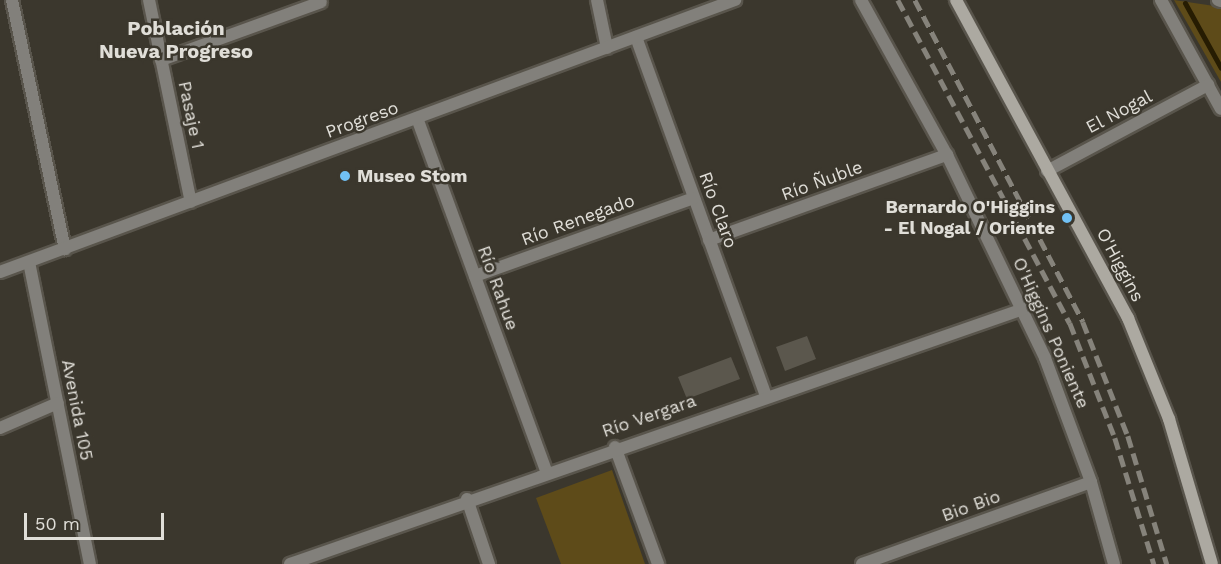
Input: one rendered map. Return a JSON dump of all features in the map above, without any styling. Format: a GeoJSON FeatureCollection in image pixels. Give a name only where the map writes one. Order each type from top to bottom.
{"type":"FeatureCollection","features":[{"type":"Feature","properties":{"kind":"street"},"geometry":{"type":"LineString","coordinates":[[12,0],[65,249]]}},
{"type":"Feature","properties":{"kind":"street","name":"Pasaje 1"},"geometry":{"type":"LineString","coordinates":[[149,0],[191,202]]}},
{"type":"Feature","properties":{"kind":"street"},"geometry":{"type":"LineString","coordinates":[[597,0],[607,48]]}},
{"type":"Feature","properties":{"kind":"street","name":"Progreso"},"geometry":{"type":"LineString","coordinates":[[0,272],[735,0]]}},
{"type":"Feature","properties":{"kind":"street","name":"O'Higgins Poniente"},"geometry":{"type":"LineString","coordinates":[[861,0],[947,155],[1023,309],[1091,482],[1114,564]]}},
{"type":"Feature","properties":{"kind":"street","name":"O'Higgins"},"geometry":{"type":"LineString","coordinates":[[956,0],[1143,352],[1212,564]]}},
{"type":"Feature","properties":{"kind":"street"},"geometry":{"type":"LineString","coordinates":[[1161,0],[1221,109]]}},
{"type":"Feature","properties":{"kind":"street"},"geometry":{"type":"LineString","coordinates":[[161,60],[321,2]]}},
{"type":"Feature","properties":{"kind":"street","name":"Río Claro"},"geometry":{"type":"LineString","coordinates":[[636,37],[766,396]]}},
{"type":"Feature","properties":{"kind":"street","name":"El Nogal"},"geometry":{"type":"LineString","coordinates":[[1047,171],[1208,85]]}},
{"type":"Feature","properties":{"kind":"street","name":"Río Rahue"},"geometry":{"type":"LineString","coordinates":[[417,118],[546,471]]}},
{"type":"Feature","properties":{"kind":"street","name":"Río Ñuble"},"geometry":{"type":"LineString","coordinates":[[710,240],[947,155]]}},
{"type":"Feature","properties":{"kind":"street","name":"Río Renegado"},"geometry":{"type":"LineString","coordinates":[[475,276],[694,198]]}},
{"type":"Feature","properties":{"kind":"street","name":"Avenida 105"},"geometry":{"type":"LineString","coordinates":[[29,262],[90,564]]}},
{"type":"Feature","properties":{"kind":"street","name":"Río Vergara"},"geometry":{"type":"LineString","coordinates":[[290,564],[546,471],[1023,309]]}},
{"type":"Feature","properties":{"kind":"street"},"geometry":{"type":"LineString","coordinates":[[0,428],[58,403]]}},
{"type":"Feature","properties":{"kind":"street"},"geometry":{"type":"LineString","coordinates":[[615,447],[658,564]]}},
{"type":"Feature","properties":{"kind":"street","name":"Bio Bio"},"geometry":{"type":"LineString","coordinates":[[862,564],[1091,482]]}},
{"type":"Feature","properties":{"kind":"street"},"geometry":{"type":"LineString","coordinates":[[467,500],[489,564]]}},
{"type":"Feature","properties":{"kind":"shaded area"},"geometry":{"type":"Polygon","coordinates":[[[1174,0],[1221,7],[1221,82],[1174,0]]]}},
{"type":"Feature","properties":{"kind":"shaded area"},"geometry":{"type":"Polygon","coordinates":[[[612,470],[645,564],[561,564],[536,498],[612,470]]]}},
{"type":"Feature","properties":{"kind":"building"},"geometry":{"type":"Polygon","coordinates":[[[807,336],[816,359],[785,371],[776,347],[807,336]]]}},
{"type":"Feature","properties":{"kind":"building"},"geometry":{"type":"Polygon","coordinates":[[[731,357],[740,379],[687,399],[678,377],[731,357]]]}},
{"type":"Feature","properties":{"kind":"waterway"},"geometry":{"type":"LineString","coordinates":[[1185,3],[1221,68]]}},
{"type":"Feature","properties":{"kind":"railway"},"geometry":{"type":"LineString","coordinates":[[898,0],[1070,323],[1115,438],[1154,564]]}},
{"type":"Feature","properties":{"kind":"railway"},"geometry":{"type":"LineString","coordinates":[[915,0],[1083,322],[1128,436],[1167,564]]}},
{"type":"Feature","properties":{"kind":"place","name":"Museo Stom"},"geometry":{"type":"Point","coordinates":[345,176]}},
{"type":"Feature","properties":{"kind":"place","name":"Bernardo O'Higgins - El Nogal / Oriente"},"geometry":{"type":"Point","coordinates":[1067,218]}},
{"type":"Feature","properties":{"kind":"district","name":"Población Nueva Progreso"},"geometry":{"type":"Point","coordinates":[176,40]}}]}
